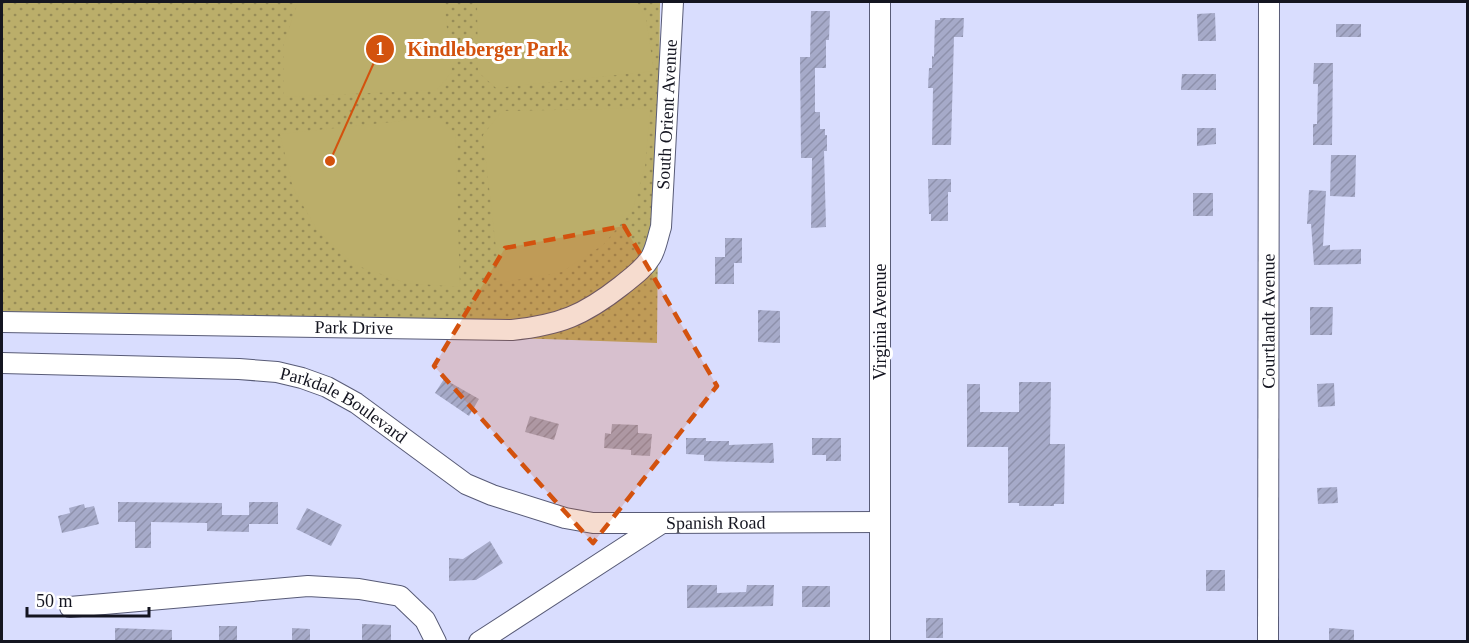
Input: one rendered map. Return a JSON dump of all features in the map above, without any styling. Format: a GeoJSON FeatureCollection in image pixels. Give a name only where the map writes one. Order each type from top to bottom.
{"type":"FeatureCollection","features":[{"type":"Feature","properties":{"kind":"street","name":"South Orient Avenue"},"geometry":{"type":"LineString","coordinates":[[661,226],[673,2]]}},
{"type":"Feature","properties":{"kind":"street","name":"Virginia Avenue"},"geometry":{"type":"LineString","coordinates":[[880,2],[880,642]]}},
{"type":"Feature","properties":{"kind":"street","name":"Courtlandt Avenue"},"geometry":{"type":"LineString","coordinates":[[1268,642],[1269,2]]}},
{"type":"Feature","properties":{"kind":"street","name":"Park Drive"},"geometry":{"type":"LineString","coordinates":[[2,322],[513,330],[541,327],[584,312],[638,272],[652,256],[661,226]]}},
{"type":"Feature","properties":{"kind":"street","name":"Parkdale Boulevard"},"geometry":{"type":"LineString","coordinates":[[2,363],[239,369],[277,372],[302,378],[327,387],[356,403],[466,484],[492,495],[547,513],[584,521],[662,523]]}},
{"type":"Feature","properties":{"kind":"street","name":"Spanish Road"},"geometry":{"type":"LineString","coordinates":[[479,642],[662,523],[880,522]]}},
{"type":"Feature","properties":{"kind":"street"},"geometry":{"type":"LineString","coordinates":[[70,607],[308,586],[359,589],[400,596],[425,620],[436,642]]}},
{"type":"Feature","properties":{"kind":"highlighted area"},"geometry":{"type":"Polygon","coordinates":[[[624,226],[717,386],[593,543],[434,366],[505,248],[624,226]]]}},
{"type":"Feature","properties":{"kind":"shaded area"},"geometry":{"type":"Polygon","coordinates":[[[2,2],[660,2],[657,343],[2,320],[2,2]]]}},
{"type":"Feature","properties":{"kind":"shaded area"},"geometry":{"type":"Polygon","coordinates":[[[298,2],[444,2],[452,72],[437,90],[284,97],[284,43],[298,2]]]}},
{"type":"Feature","properties":{"kind":"shaded area"},"geometry":{"type":"Polygon","coordinates":[[[477,2],[637,2],[646,19],[654,71],[496,88],[478,72],[477,2]]]}},
{"type":"Feature","properties":{"kind":"shaded area"},"geometry":{"type":"Polygon","coordinates":[[[650,108],[645,168],[632,211],[603,245],[562,272],[500,283],[483,135],[502,111],[650,108]]]}},
{"type":"Feature","properties":{"kind":"shaded area"},"geometry":{"type":"Polygon","coordinates":[[[438,117],[455,133],[460,287],[406,283],[355,265],[317,230],[293,188],[280,134],[438,117]]]}},
{"type":"Feature","properties":{"kind":"building"},"geometry":{"type":"Polygon","coordinates":[[[811,11],[830,11],[829,40],[826,40],[826,68],[815,68],[815,112],[820,112],[820,129],[825,129],[825,135],[827,135],[827,151],[824,151],[826,227],[811,228],[812,158],[801,158],[800,57],[810,57],[811,11]]]}},
{"type":"Feature","properties":{"kind":"building"},"geometry":{"type":"Polygon","coordinates":[[[1215,13],[1216,41],[1198,41],[1197,14],[1215,13]]]}},
{"type":"Feature","properties":{"kind":"building"},"geometry":{"type":"Polygon","coordinates":[[[940,18],[964,18],[963,37],[954,37],[951,145],[932,145],[933,88],[928,88],[929,68],[932,68],[932,56],[934,57],[935,20],[940,20],[940,18]]]}},
{"type":"Feature","properties":{"kind":"building"},"geometry":{"type":"Polygon","coordinates":[[[1336,24],[1361,24],[1361,37],[1336,37],[1336,24]]]}},
{"type":"Feature","properties":{"kind":"building"},"geometry":{"type":"Polygon","coordinates":[[[1314,63],[1333,63],[1332,145],[1313,145],[1313,124],[1317,124],[1318,84],[1313,84],[1314,63]]]}},
{"type":"Feature","properties":{"kind":"building"},"geometry":{"type":"Polygon","coordinates":[[[1182,74],[1216,74],[1216,90],[1181,90],[1182,74]]]}},
{"type":"Feature","properties":{"kind":"building"},"geometry":{"type":"Polygon","coordinates":[[[1197,128],[1216,128],[1216,144],[1197,146],[1197,128]]]}},
{"type":"Feature","properties":{"kind":"building"},"geometry":{"type":"Polygon","coordinates":[[[1331,155],[1356,155],[1355,197],[1330,196],[1331,155]]]}},
{"type":"Feature","properties":{"kind":"building"},"geometry":{"type":"Polygon","coordinates":[[[928,179],[951,179],[951,192],[948,192],[948,221],[931,221],[928,179]]]}},
{"type":"Feature","properties":{"kind":"building"},"geometry":{"type":"Polygon","coordinates":[[[1309,190],[1326,191],[1323,246],[1330,245],[1330,250],[1361,249],[1361,264],[1314,265],[1311,224],[1307,224],[1309,190]]]}},
{"type":"Feature","properties":{"kind":"building"},"geometry":{"type":"Polygon","coordinates":[[[1193,193],[1213,193],[1213,216],[1193,216],[1193,193]]]}},
{"type":"Feature","properties":{"kind":"building"},"geometry":{"type":"Polygon","coordinates":[[[725,238],[742,238],[742,263],[734,263],[734,284],[715,284],[715,257],[725,257],[725,238]]]}},
{"type":"Feature","properties":{"kind":"building"},"geometry":{"type":"Polygon","coordinates":[[[1310,307],[1333,307],[1332,335],[1310,335],[1310,307]]]}},
{"type":"Feature","properties":{"kind":"building"},"geometry":{"type":"Polygon","coordinates":[[[758,310],[780,311],[780,343],[758,342],[758,310]]]}},
{"type":"Feature","properties":{"kind":"building"},"geometry":{"type":"Polygon","coordinates":[[[444,379],[479,399],[469,416],[435,393],[444,379]]]}},
{"type":"Feature","properties":{"kind":"building"},"geometry":{"type":"Polygon","coordinates":[[[1019,382],[1051,382],[1050,444],[1065,444],[1064,504],[1019,506],[1019,503],[1008,503],[1008,447],[967,447],[967,384],[980,384],[980,412],[1019,412],[1019,382]]]}},
{"type":"Feature","properties":{"kind":"building"},"geometry":{"type":"Polygon","coordinates":[[[1334,383],[1335,406],[1318,407],[1317,384],[1334,383]]]}},
{"type":"Feature","properties":{"kind":"building"},"geometry":{"type":"Polygon","coordinates":[[[530,416],[559,424],[554,440],[525,432],[530,416]]]}},
{"type":"Feature","properties":{"kind":"building"},"geometry":{"type":"Polygon","coordinates":[[[612,424],[638,425],[638,433],[652,434],[650,456],[631,455],[631,450],[604,448],[605,433],[611,434],[612,424]]]}},
{"type":"Feature","properties":{"kind":"building"},"geometry":{"type":"Polygon","coordinates":[[[686,438],[729,441],[729,445],[773,443],[774,463],[704,461],[704,455],[686,454],[686,438]]]}},
{"type":"Feature","properties":{"kind":"building"},"geometry":{"type":"Polygon","coordinates":[[[812,438],[841,438],[841,461],[826,461],[826,455],[812,455],[812,438]]]}},
{"type":"Feature","properties":{"kind":"building"},"geometry":{"type":"Polygon","coordinates":[[[1337,487],[1338,503],[1318,504],[1317,488],[1337,487]]]}},
{"type":"Feature","properties":{"kind":"building"},"geometry":{"type":"Polygon","coordinates":[[[118,502],[222,503],[222,515],[249,515],[249,532],[207,531],[207,523],[151,522],[151,548],[135,548],[135,522],[118,522],[118,502]]]}},
{"type":"Feature","properties":{"kind":"building"},"geometry":{"type":"Polygon","coordinates":[[[249,502],[278,502],[278,524],[249,524],[249,502]]]}},
{"type":"Feature","properties":{"kind":"building"},"geometry":{"type":"Polygon","coordinates":[[[84,504],[85,508],[94,506],[99,524],[62,533],[58,516],[70,513],[69,508],[84,504]]]}},
{"type":"Feature","properties":{"kind":"building"},"geometry":{"type":"Polygon","coordinates":[[[307,508],[342,525],[331,546],[296,529],[307,508]]]}},
{"type":"Feature","properties":{"kind":"building"},"geometry":{"type":"Polygon","coordinates":[[[490,541],[503,563],[476,580],[449,581],[449,558],[463,559],[490,541]]]}},
{"type":"Feature","properties":{"kind":"building"},"geometry":{"type":"Polygon","coordinates":[[[1206,570],[1225,570],[1225,591],[1206,591],[1206,570]]]}},
{"type":"Feature","properties":{"kind":"building"},"geometry":{"type":"Polygon","coordinates":[[[687,585],[717,585],[717,593],[746,592],[747,585],[774,585],[773,606],[687,608],[687,585]]]}},
{"type":"Feature","properties":{"kind":"building"},"geometry":{"type":"Polygon","coordinates":[[[802,586],[830,586],[830,607],[802,607],[802,586]]]}},
{"type":"Feature","properties":{"kind":"building"},"geometry":{"type":"Polygon","coordinates":[[[926,618],[943,618],[943,638],[926,638],[926,618]]]}},
{"type":"Feature","properties":{"kind":"building"},"geometry":{"type":"Polygon","coordinates":[[[362,624],[391,625],[391,642],[362,642],[362,624]]]}},
{"type":"Feature","properties":{"kind":"building"},"geometry":{"type":"Polygon","coordinates":[[[219,626],[237,626],[237,642],[219,642],[219,626]]]}},
{"type":"Feature","properties":{"kind":"building"},"geometry":{"type":"Polygon","coordinates":[[[115,628],[172,630],[172,642],[115,642],[115,628]]]}},
{"type":"Feature","properties":{"kind":"building"},"geometry":{"type":"Polygon","coordinates":[[[292,628],[310,629],[310,642],[292,642],[292,628]]]}},
{"type":"Feature","properties":{"kind":"building"},"geometry":{"type":"Polygon","coordinates":[[[1329,628],[1354,630],[1354,642],[1329,642],[1329,628]]]}},
{"type":"Feature","properties":{"kind":"place","name":"Kindleberger Park"},"geometry":{"type":"Point","coordinates":[330,161]}}]}
